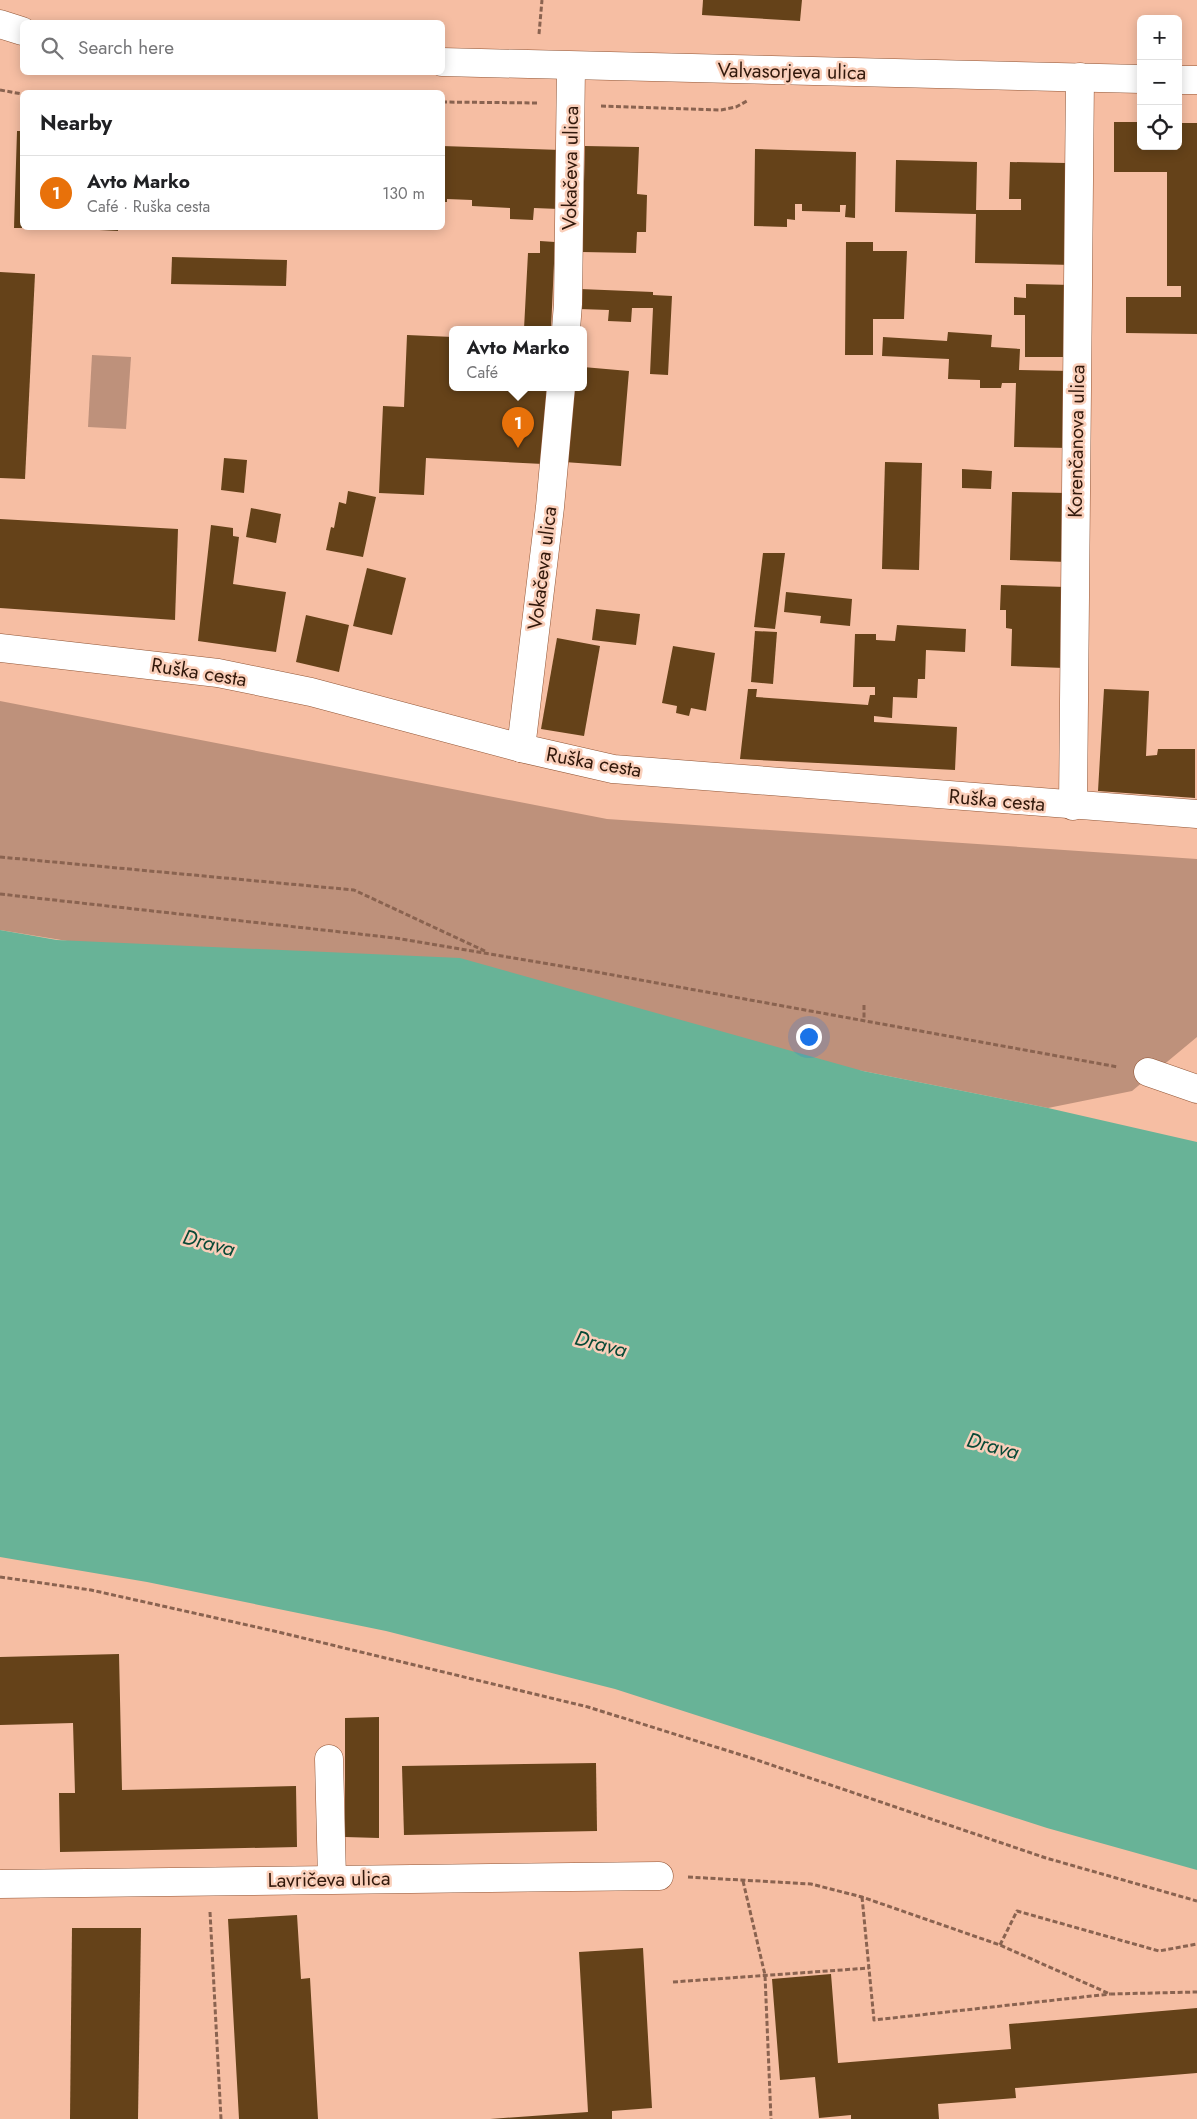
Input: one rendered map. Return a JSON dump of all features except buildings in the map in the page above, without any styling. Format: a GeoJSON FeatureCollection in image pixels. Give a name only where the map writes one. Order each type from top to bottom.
{"type":"FeatureCollection","features":[{"type":"Feature","properties":{"kind":"street"},"geometry":{"type":"LineString","coordinates":[[0,24],[20,30]]}},
{"type":"Feature","properties":{"kind":"street","name":"Valvasorjeva ulica"},"geometry":{"type":"LineString","coordinates":[[445,62],[1137,79]]}},
{"type":"Feature","properties":{"kind":"street","name":"Vokačeva ulica"},"geometry":{"type":"LineString","coordinates":[[566,326],[570,66]]}},
{"type":"Feature","properties":{"kind":"street","name":"Korenčanova ulica"},"geometry":{"type":"LineString","coordinates":[[1073,806],[1080,77]]}},
{"type":"Feature","properties":{"kind":"street"},"geometry":{"type":"LineString","coordinates":[[1182,80],[1197,80]]}},
{"type":"Feature","properties":{"kind":"street","name":"Vokačeva ulica"},"geometry":{"type":"LineString","coordinates":[[521,748],[550,507],[561,391]]}},
{"type":"Feature","properties":{"kind":"street","name":"Ruška cesta"},"geometry":{"type":"LineString","coordinates":[[0,648],[26,649],[218,673],[311,692],[521,748],[613,769],[1073,806],[1197,814]]}},
{"type":"Feature","properties":{"kind":"street"},"geometry":{"type":"LineString","coordinates":[[1148,1072],[1197,1089]]}},
{"type":"Feature","properties":{"kind":"street"},"geometry":{"type":"LineString","coordinates":[[329,1759],[332,1879]]}},
{"type":"Feature","properties":{"kind":"street","name":"Lavričeva ulica"},"geometry":{"type":"LineString","coordinates":[[0,1884],[659,1876]]}},
{"type":"Feature","properties":{"kind":"path"},"geometry":{"type":"LineString","coordinates":[[0,90],[20,94]]}},
{"type":"Feature","properties":{"kind":"path"},"geometry":{"type":"LineString","coordinates":[[0,857],[354,890],[492,954]]}},
{"type":"Feature","properties":{"kind":"path"},"geometry":{"type":"LineString","coordinates":[[0,894],[395,938],[1148,1072]]}},
{"type":"Feature","properties":{"kind":"path"},"geometry":{"type":"LineString","coordinates":[[864,1005],[864,1020]]}},
{"type":"Feature","properties":{"kind":"path"},"geometry":{"type":"LineString","coordinates":[[0,1577],[110,1595],[274,1631],[588,1707],[761,1762],[1046,1858],[1197,1901]]}},
{"type":"Feature","properties":{"kind":"path"},"geometry":{"type":"LineString","coordinates":[[659,1876],[811,1884],[862,1897],[1000,1945],[1110,1994]]}},
{"type":"Feature","properties":{"kind":"path"},"geometry":{"type":"LineString","coordinates":[[208,1881],[221,2119]]}},
{"type":"Feature","properties":{"kind":"path"},"geometry":{"type":"LineString","coordinates":[[742,1881],[765,1975],[771,2119]]}},
{"type":"Feature","properties":{"kind":"path"},"geometry":{"type":"LineString","coordinates":[[862,1897],[874,2020],[1110,1994],[1197,1992]]}},
{"type":"Feature","properties":{"kind":"path"},"geometry":{"type":"LineString","coordinates":[[1000,1945],[1017,1910],[1159,1951],[1197,1944]]}},
{"type":"Feature","properties":{"kind":"path"},"geometry":{"type":"LineString","coordinates":[[673,1982],[869,1968]]}},
{"type":"Feature","properties":{"kind":"shaded area"},"geometry":{"type":"Polygon","coordinates":[[[92,355],[131,357],[126,429],[88,427],[92,355]]]}},
{"type":"Feature","properties":{"kind":"shaded area"},"geometry":{"type":"Polygon","coordinates":[[[0,701],[607,819],[1197,859],[1197,1037],[1132,1091],[1048,1108],[863,1071],[0,930],[0,701]]]}},
{"type":"Feature","properties":{"kind":"water","name":"Drava"},"geometry":{"type":"Polygon","coordinates":[[[0,930],[57,940],[460,958],[863,1071],[1048,1108],[1197,1142],[1197,1870],[1047,1828],[615,1689],[386,1631],[147,1582],[0,1557],[0,930]]]}},
{"type":"Feature","properties":{"kind":"place","name":"Avto Marko"},"geometry":{"type":"Point","coordinates":[518,448]}}]}
